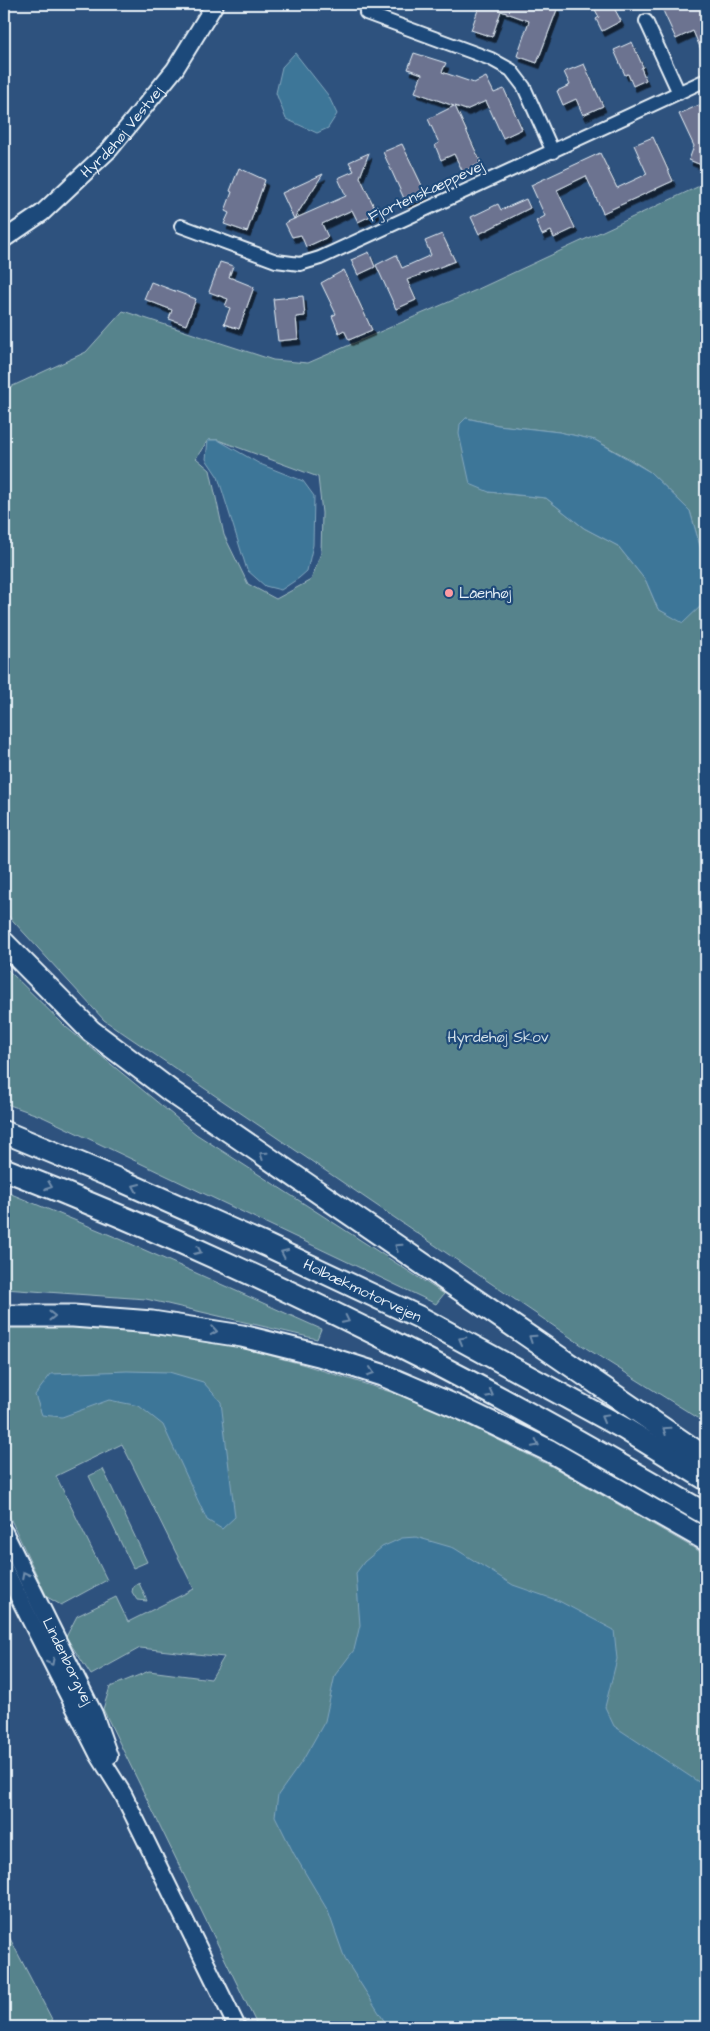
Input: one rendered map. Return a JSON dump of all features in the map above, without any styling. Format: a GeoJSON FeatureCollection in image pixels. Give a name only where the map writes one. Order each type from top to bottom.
{"type":"FeatureCollection","features":[{"type":"Feature","properties":{"kind":"highway"},"geometry":{"type":"LineString","coordinates":[[4,943],[91,1031],[172,1092],[706,1458]]}},
{"type":"Feature","properties":{"kind":"highway","name":"Holbækmotorvejen"},"geometry":{"type":"LineString","coordinates":[[4,1132],[122,1181],[268,1246],[419,1317],[625,1429],[706,1479]]}},
{"type":"Feature","properties":{"kind":"highway"},"geometry":{"type":"LineString","coordinates":[[4,1169],[88,1202],[249,1273],[421,1356],[706,1514]]}},
{"type":"Feature","properties":{"kind":"highway"},"geometry":{"type":"LineString","coordinates":[[4,1316],[72,1316],[152,1322],[233,1334],[319,1355],[385,1376],[467,1411],[550,1451],[706,1540]]}},
{"type":"Feature","properties":{"kind":"main road","name":"Hyrdehøj Vestvej"},"geometry":{"type":"LineString","coordinates":[[4,239],[42,213],[110,149],[175,69],[215,4]]}},
{"type":"Feature","properties":{"kind":"main road","name":"Lindenborgvej"},"geometry":{"type":"LineString","coordinates":[[4,1532],[94,1714],[123,1794]]}},
{"type":"Feature","properties":{"kind":"main road","name":"Lindenborgvej"},"geometry":{"type":"LineString","coordinates":[[4,1568],[98,1754],[123,1794],[237,2027]]}},
{"type":"Feature","properties":{"kind":"street"},"geometry":{"type":"LineString","coordinates":[[370,4],[366,13],[491,59],[511,70],[524,87],[553,152]]}},
{"type":"Feature","properties":{"kind":"street"},"geometry":{"type":"LineString","coordinates":[[646,20],[679,93]]}},
{"type":"Feature","properties":{"kind":"street","name":"Fjortenskæppevej"},"geometry":{"type":"LineString","coordinates":[[182,226],[276,261],[300,264],[320,258],[706,80]]}},
{"type":"Feature","properties":{"kind":"green space","name":"Hyrdehøj Skov"},"geometry":{"type":"Polygon","coordinates":[[[706,183],[706,567],[690,511],[650,472],[628,458],[595,440],[559,432],[498,425],[466,418],[489,492],[546,498],[584,528],[618,546],[646,581],[658,609],[683,622],[704,603],[706,580],[706,1423],[589,1350],[104,1020],[4,911],[4,390],[86,352],[123,311],[273,360],[308,363],[474,291],[706,183]],[[208,440],[196,458],[210,470],[224,535],[248,584],[276,599],[311,580],[321,553],[322,513],[318,477],[218,440],[208,440]]]}},
{"type":"Feature","properties":{"kind":"green space"},"geometry":{"type":"Polygon","coordinates":[[[4,966],[66,1027],[196,1134],[444,1294],[436,1304],[43,1117],[4,1103],[4,966]]]}},
{"type":"Feature","properties":{"kind":"green space"},"geometry":{"type":"Polygon","coordinates":[[[4,1191],[120,1239],[321,1329],[317,1339],[146,1299],[4,1289],[4,1191]]]}},
{"type":"Feature","properties":{"kind":"green space"},"geometry":{"type":"Polygon","coordinates":[[[27,1324],[155,1333],[239,1347],[305,1365],[419,1401],[553,1467],[706,1555],[706,2027],[258,2027],[103,1709],[110,1687],[149,1671],[211,1679],[224,1657],[140,1648],[91,1675],[66,1637],[77,1616],[116,1597],[128,1622],[194,1589],[122,1444],[56,1476],[107,1580],[61,1605],[47,1597],[4,1505],[4,1326],[27,1324]]]}},
{"type":"Feature","properties":{"kind":"green space"},"geometry":{"type":"Polygon","coordinates":[[[103,1469],[147,1562],[133,1568],[89,1476],[103,1469]]]}},
{"type":"Feature","properties":{"kind":"green space"},"geometry":{"type":"Polygon","coordinates":[[[139,1583],[147,1601],[137,1600],[132,1592],[133,1587],[139,1583]]]}},
{"type":"Feature","properties":{"kind":"green space"},"geometry":{"type":"Polygon","coordinates":[[[4,1927],[56,2027],[4,2027],[4,1927]]]}},
{"type":"Feature","properties":{"kind":"water"},"geometry":{"type":"Polygon","coordinates":[[[295,53],[328,95],[337,114],[328,128],[317,133],[286,119],[276,93],[282,67],[295,53]]]}},
{"type":"Feature","properties":{"kind":"water"},"geometry":{"type":"Polygon","coordinates":[[[466,418],[498,425],[559,432],[595,440],[650,472],[690,511],[706,567],[704,603],[683,623],[658,609],[646,581],[618,546],[584,528],[546,498],[489,492],[470,484],[459,434],[460,424],[466,418]]]}},
{"type":"Feature","properties":{"kind":"water"},"geometry":{"type":"Polygon","coordinates":[[[208,440],[218,440],[260,464],[303,481],[314,496],[313,545],[307,571],[281,590],[265,586],[247,570],[218,477],[206,459],[208,440]]]}},
{"type":"Feature","properties":{"kind":"water"},"geometry":{"type":"Polygon","coordinates":[[[127,1371],[169,1372],[203,1382],[221,1402],[235,1517],[222,1529],[207,1520],[163,1425],[139,1406],[109,1400],[62,1417],[42,1415],[35,1395],[51,1374],[127,1371]]]}},
{"type":"Feature","properties":{"kind":"water"},"geometry":{"type":"Polygon","coordinates":[[[416,1537],[454,1548],[513,1585],[559,1601],[614,1630],[617,1659],[605,1707],[614,1726],[706,1787],[706,2027],[388,2027],[345,1959],[328,1911],[294,1854],[275,1816],[278,1795],[303,1760],[325,1721],[335,1675],[354,1650],[360,1625],[356,1573],[364,1562],[382,1547],[402,1538],[416,1537]]]}},
{"type":"Feature","properties":{"kind":"building"},"geometry":{"type":"Polygon","coordinates":[[[480,4],[550,4],[558,7],[537,63],[517,56],[529,21],[501,11],[492,37],[471,30],[480,4]]]}},
{"type":"Feature","properties":{"kind":"building"},"geometry":{"type":"Polygon","coordinates":[[[592,4],[612,4],[621,21],[602,31],[596,19],[599,17],[592,4]]]}},
{"type":"Feature","properties":{"kind":"building"},"geometry":{"type":"Polygon","coordinates":[[[660,4],[703,4],[706,10],[706,61],[693,31],[676,39],[660,4]]]}},
{"type":"Feature","properties":{"kind":"building"},"geometry":{"type":"Polygon","coordinates":[[[632,42],[643,67],[641,68],[646,80],[633,86],[628,74],[625,75],[614,50],[632,42]]]}},
{"type":"Feature","properties":{"kind":"building"},"geometry":{"type":"Polygon","coordinates":[[[414,53],[446,63],[442,72],[474,83],[486,77],[494,93],[504,89],[522,129],[503,138],[486,101],[466,110],[455,106],[481,163],[463,172],[454,154],[441,160],[435,145],[439,143],[428,119],[454,106],[415,92],[422,74],[408,69],[414,53]]]}},
{"type":"Feature","properties":{"kind":"building"},"geometry":{"type":"Polygon","coordinates":[[[584,64],[603,106],[583,115],[576,99],[563,105],[557,91],[570,85],[564,72],[584,64]]]}},
{"type":"Feature","properties":{"kind":"building"},"geometry":{"type":"Polygon","coordinates":[[[699,105],[706,120],[706,167],[689,160],[694,146],[679,114],[699,105]]]}},
{"type":"Feature","properties":{"kind":"building"},"geometry":{"type":"Polygon","coordinates":[[[653,137],[673,181],[603,213],[586,176],[557,190],[575,228],[554,238],[551,231],[542,235],[536,221],[545,216],[531,185],[600,153],[617,188],[647,174],[634,145],[653,137]]]}},
{"type":"Feature","properties":{"kind":"building"},"geometry":{"type":"Polygon","coordinates":[[[402,144],[426,194],[406,203],[383,152],[402,144]]]}},
{"type":"Feature","properties":{"kind":"building"},"geometry":{"type":"Polygon","coordinates":[[[369,153],[360,177],[377,213],[358,222],[352,210],[322,224],[328,237],[306,247],[301,235],[292,237],[285,223],[346,196],[338,178],[354,171],[349,162],[369,153]]]}},
{"type":"Feature","properties":{"kind":"building"},"geometry":{"type":"Polygon","coordinates":[[[239,168],[265,180],[247,232],[224,224],[229,213],[225,211],[232,192],[230,191],[239,168]]]}},
{"type":"Feature","properties":{"kind":"building"},"geometry":{"type":"Polygon","coordinates":[[[323,174],[294,219],[282,193],[323,174]]]}},
{"type":"Feature","properties":{"kind":"building"},"geometry":{"type":"Polygon","coordinates":[[[526,199],[530,208],[479,234],[471,217],[498,204],[501,210],[526,199]]]}},
{"type":"Feature","properties":{"kind":"building"},"geometry":{"type":"Polygon","coordinates":[[[442,234],[455,261],[407,280],[416,300],[396,309],[376,265],[396,255],[402,268],[431,255],[425,241],[442,234]]]}},
{"type":"Feature","properties":{"kind":"building"},"geometry":{"type":"Polygon","coordinates":[[[369,252],[375,267],[358,275],[351,260],[369,252]]]}},
{"type":"Feature","properties":{"kind":"building"},"geometry":{"type":"Polygon","coordinates":[[[220,262],[233,266],[229,277],[254,287],[239,329],[224,324],[230,308],[225,306],[228,299],[209,292],[220,262]]]}},
{"type":"Feature","properties":{"kind":"building"},"geometry":{"type":"Polygon","coordinates":[[[344,270],[372,330],[349,340],[344,330],[339,333],[332,316],[336,314],[321,283],[344,270]]]}},
{"type":"Feature","properties":{"kind":"building"},"geometry":{"type":"Polygon","coordinates":[[[151,282],[196,299],[186,325],[169,319],[172,310],[144,299],[151,282]]]}},
{"type":"Feature","properties":{"kind":"building"},"geometry":{"type":"Polygon","coordinates":[[[303,296],[305,316],[296,317],[298,339],[278,341],[273,299],[303,296]]]}},
{"type":"Feature","properties":{"kind":"place","name":"Låenhøj"},"geometry":{"type":"Point","coordinates":[449,593]}}]}
